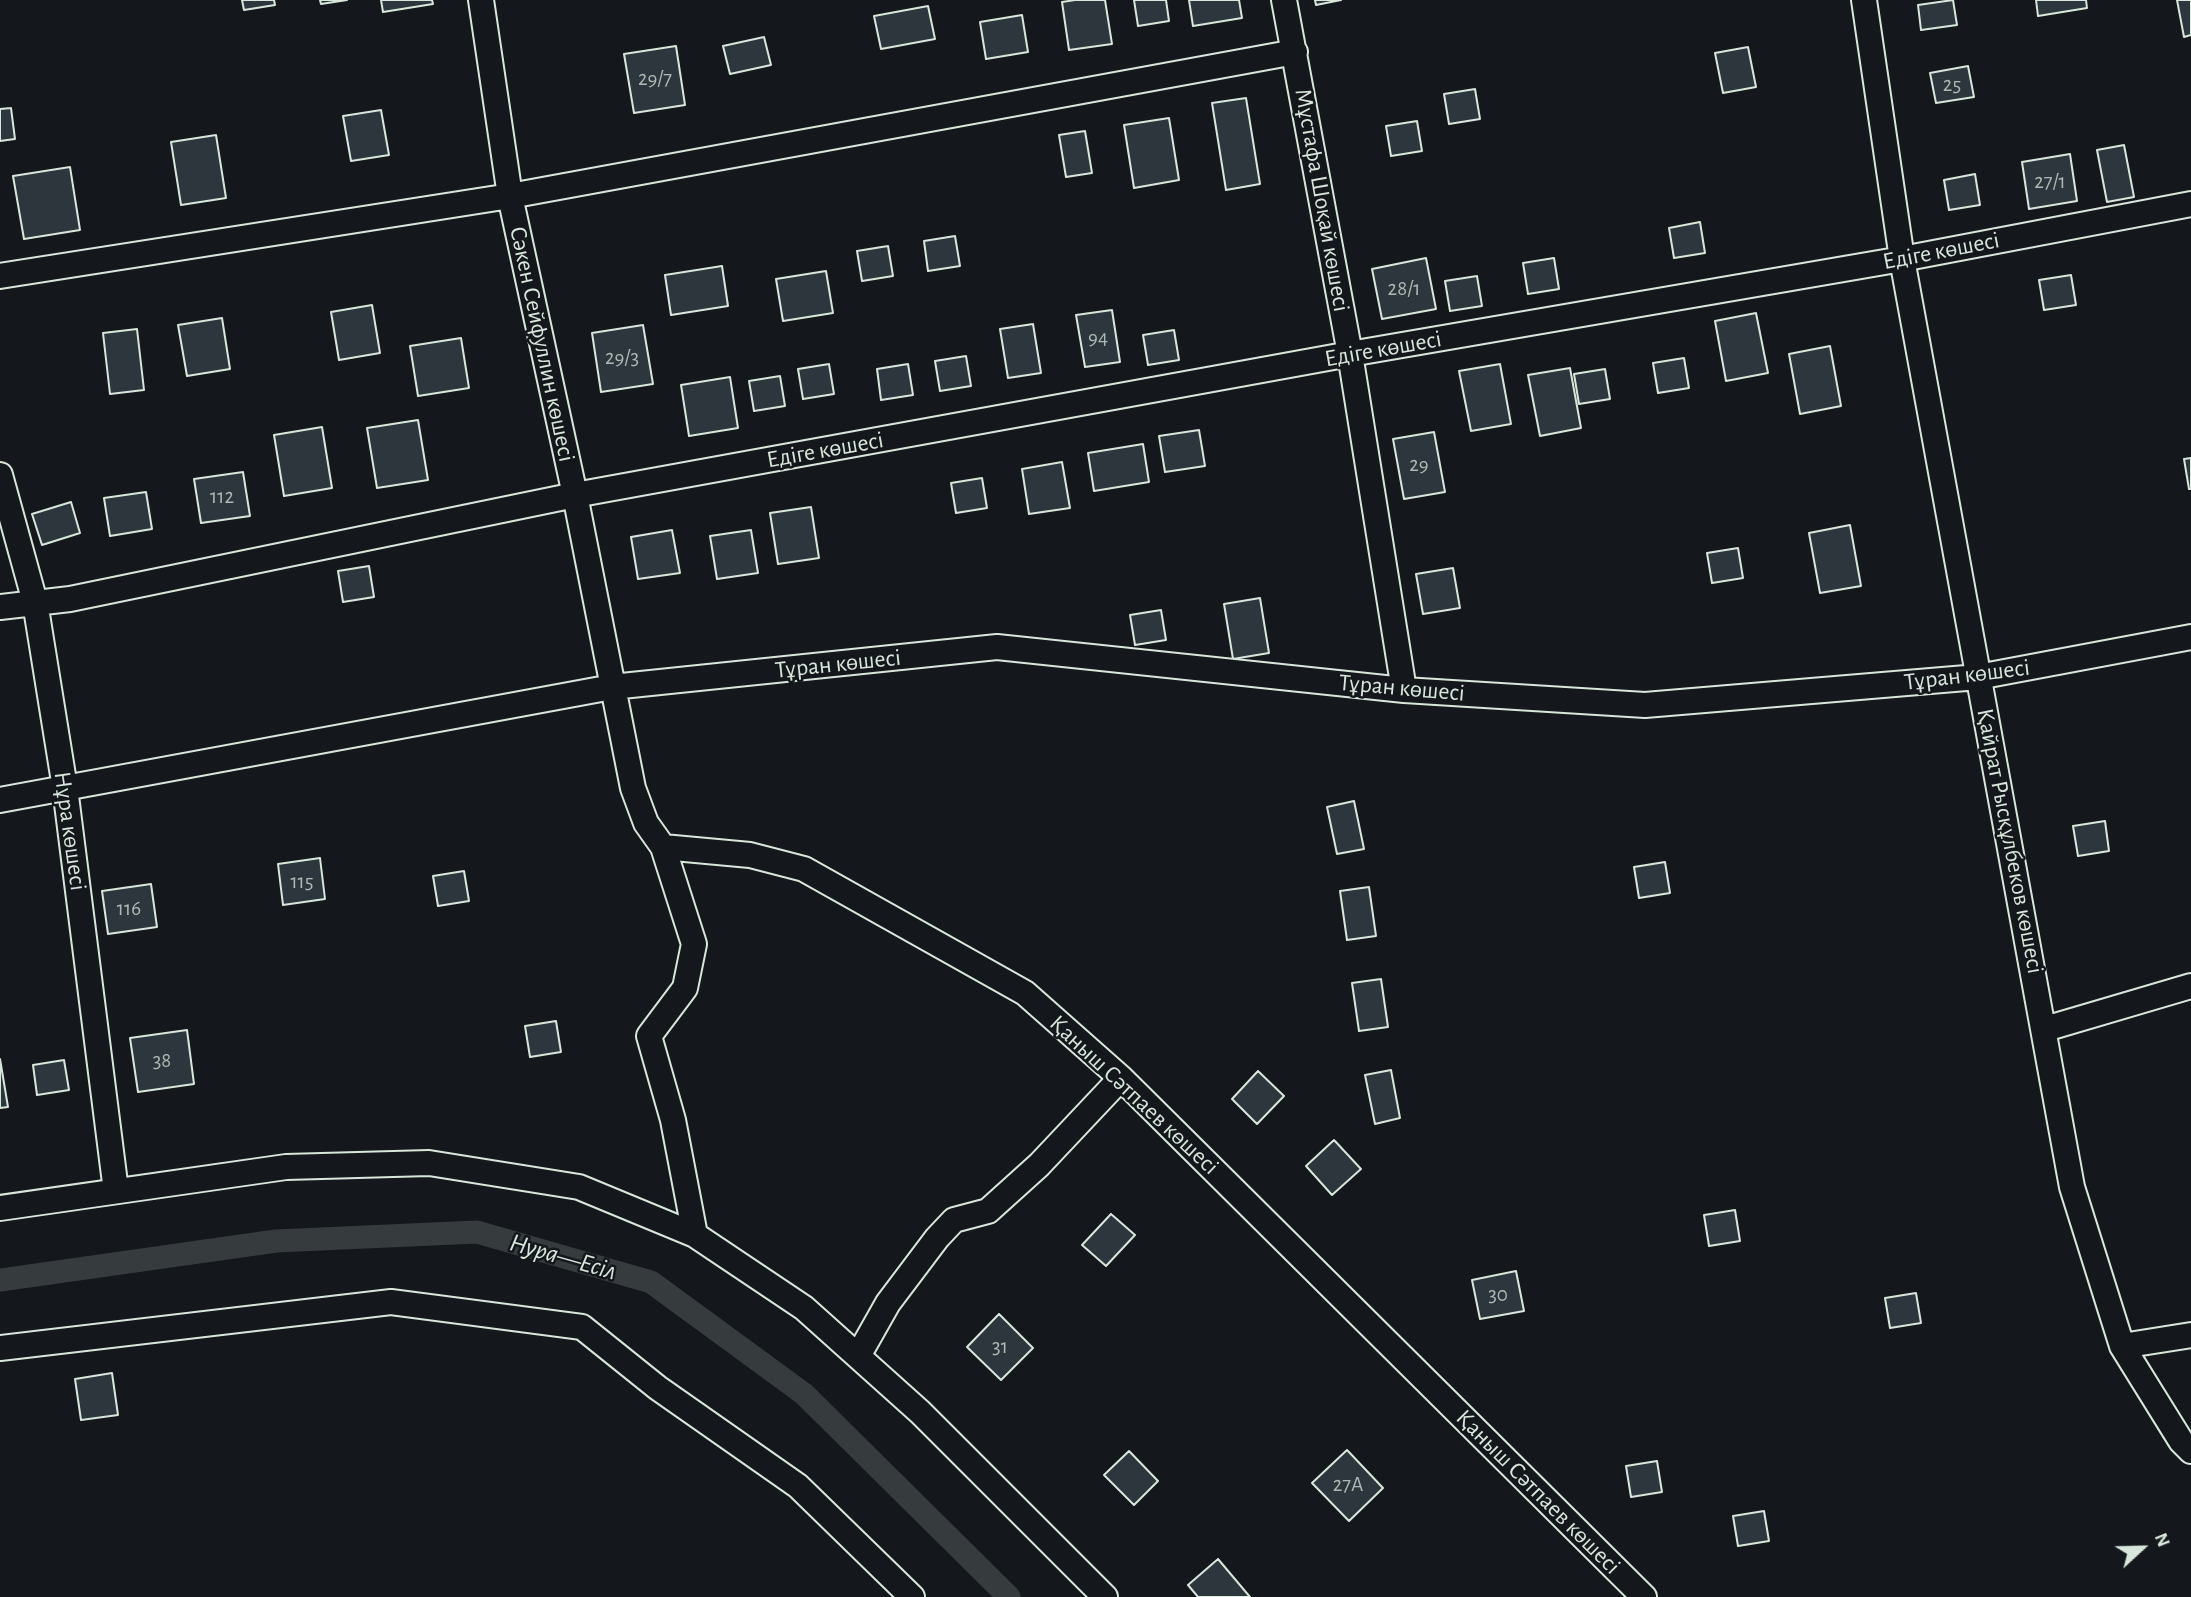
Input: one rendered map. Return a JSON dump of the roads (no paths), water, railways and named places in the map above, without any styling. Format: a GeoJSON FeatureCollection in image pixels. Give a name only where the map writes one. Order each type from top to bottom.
{"type":"FeatureCollection","features":[{"type":"Feature","properties":{"kind":"street","name":"Сәкен Сейфуллин көшесі"},"geometry":{"type":"LineString","coordinates":[[481,0],[510,197],[575,495],[612,687]]}},
{"type":"Feature","properties":{"kind":"street","name":"Мұстафа Шоқай көшесі"},"geometry":{"type":"LineString","coordinates":[[1284,0],[1350,354],[1404,690]]}},
{"type":"Feature","properties":{"kind":"street","name":"Қайрат Рысқұлбеков көшесі"},"geometry":{"type":"LineString","coordinates":[[1864,0],[1902,259],[2072,1187],[2122,1346],[2181,1441],[2191,1451]]}},
{"type":"Feature","properties":{"kind":"street"},"geometry":{"type":"LineString","coordinates":[[0,276],[510,197],[1295,52]]}},
{"type":"Feature","properties":{"kind":"street","name":"Едіге көшесі"},"geometry":{"type":"LineString","coordinates":[[0,607],[70,599],[575,495],[1350,354],[1902,259],[2191,204]]}},
{"type":"Feature","properties":{"kind":"street","name":"Нұра көшесі"},"geometry":{"type":"LineString","coordinates":[[0,475],[35,602],[65,788],[116,1191]]}},
{"type":"Feature","properties":{"kind":"street","name":"Тұран көшесі"},"geometry":{"type":"LineString","coordinates":[[0,800],[612,687],[997,648],[1404,690],[1645,705],[1978,677],[2191,637]]}},
{"type":"Feature","properties":{"kind":"street"},"geometry":{"type":"LineString","coordinates":[[612,687],[633,788],[646,823],[663,847],[694,944],[685,988],[649,1036],[673,1120],[695,1235]]}},
{"type":"Feature","properties":{"kind":"street","name":"Қаныш Сәтпаев көшесі"},"geometry":{"type":"LineString","coordinates":[[663,847],[750,855],[804,869],[1025,993],[1121,1078],[1644,1597]]}},
{"type":"Feature","properties":{"kind":"street"},"geometry":{"type":"LineString","coordinates":[[2045,1029],[2191,986]]}},
{"type":"Feature","properties":{"kind":"street"},"geometry":{"type":"LineString","coordinates":[[858,1356],[888,1303],[937,1238],[954,1220],[988,1211],[1039,1165],[1121,1078]]}},
{"type":"Feature","properties":{"kind":"street"},"geometry":{"type":"LineString","coordinates":[[0,1208],[286,1167],[429,1163],[579,1187],[695,1235],[804,1308],[920,1412],[1105,1597]]}},
{"type":"Feature","properties":{"kind":"street"},"geometry":{"type":"LineString","coordinates":[[0,1348],[391,1302],[582,1326],[658,1388],[798,1486],[912,1597]]}},
{"type":"Feature","properties":{"kind":"street"},"geometry":{"type":"LineString","coordinates":[[2122,1346],[2191,1335]]}},
{"type":"Feature","properties":{"kind":"waterway","name":"Нура—Есіл"},"geometry":{"type":"LineString","coordinates":[[0,1280],[276,1241],[477,1232],[651,1282],[804,1394],[1009,1597]]}}]}
